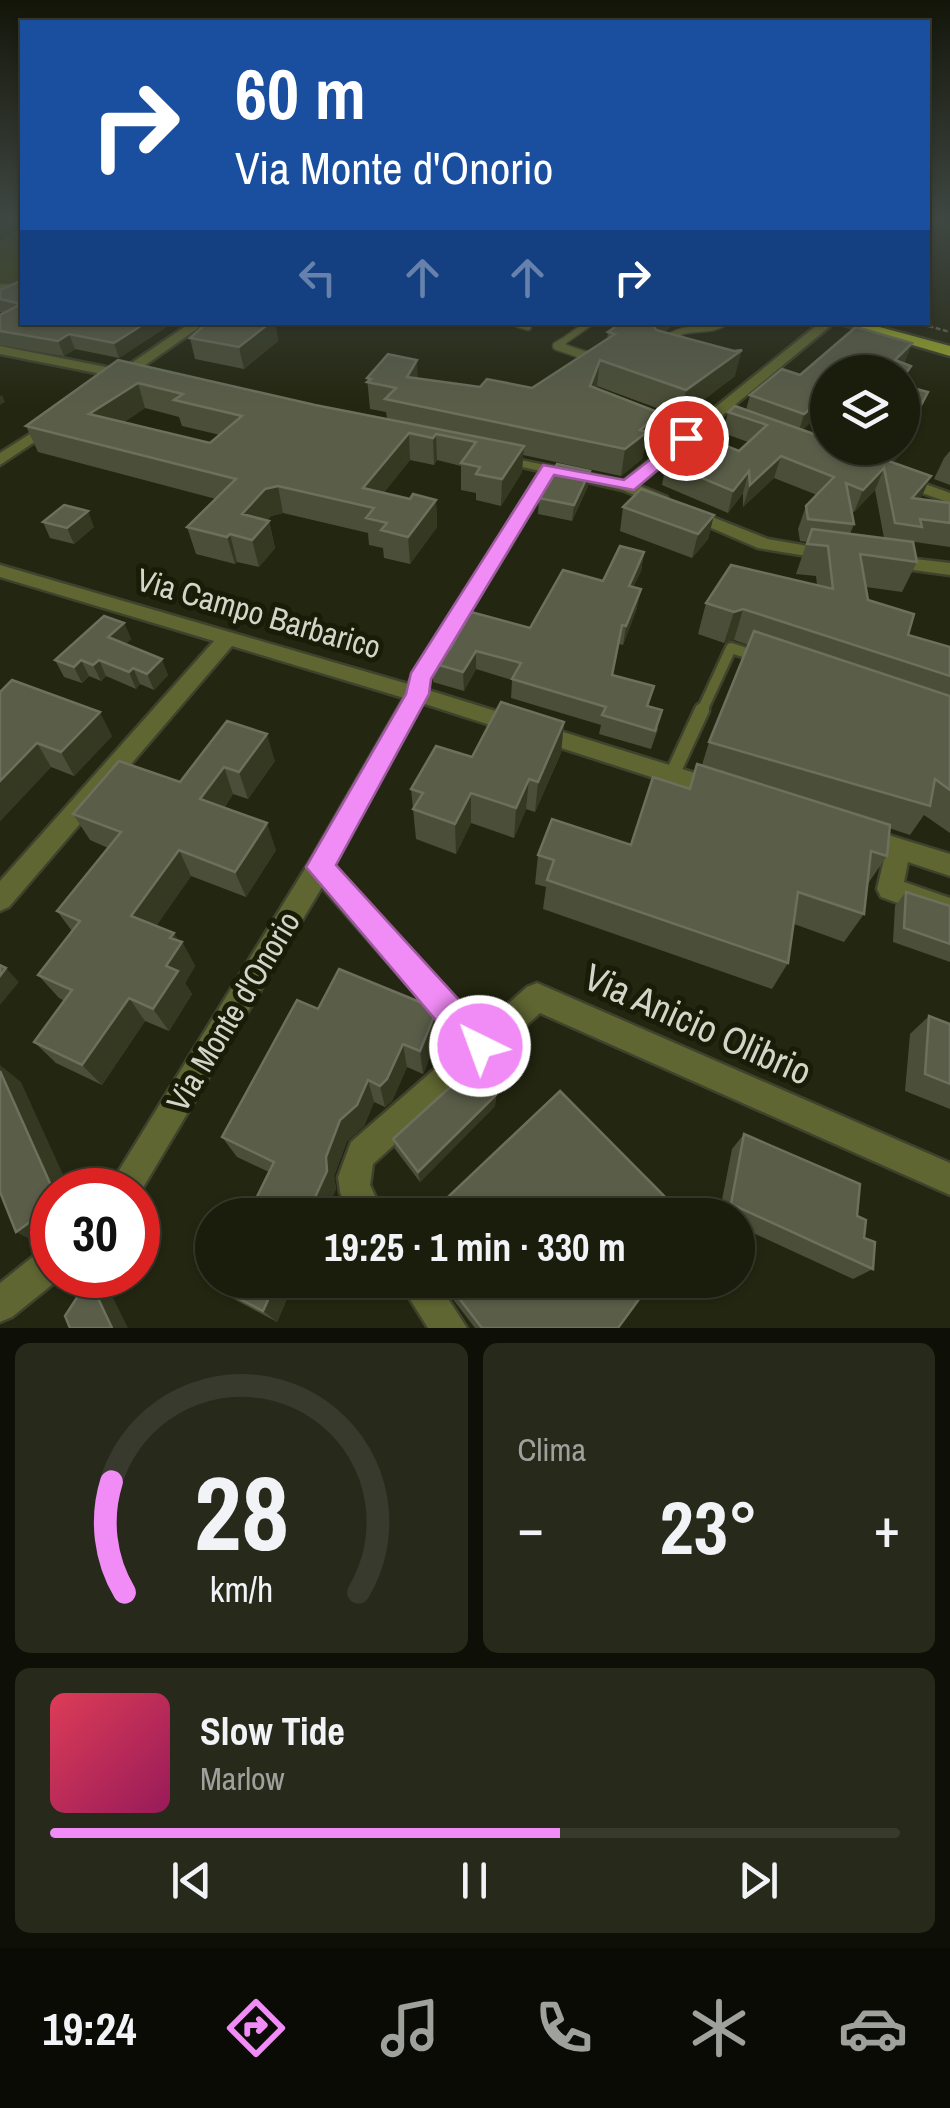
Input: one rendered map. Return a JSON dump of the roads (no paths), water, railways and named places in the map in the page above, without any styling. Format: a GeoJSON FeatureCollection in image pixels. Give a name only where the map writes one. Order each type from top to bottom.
{"type":"FeatureCollection","features":[{"type":"Feature","properties":{"kind":"main road"},"geometry":{"type":"LineString","coordinates":[[855,325],[950,347]]}},
{"type":"Feature","properties":{"kind":"main road"},"geometry":{"type":"LineString","coordinates":[[880,325],[950,347]]}},
{"type":"Feature","properties":{"kind":"street"},"geometry":{"type":"LineString","coordinates":[[104,388],[198,325]]}},
{"type":"Feature","properties":{"kind":"street"},"geometry":{"type":"LineString","coordinates":[[628,486],[826,325]]}},
{"type":"Feature","properties":{"kind":"street"},"geometry":{"type":"LineString","coordinates":[[0,350],[143,379]]}},
{"type":"Feature","properties":{"kind":"street"},"geometry":{"type":"LineString","coordinates":[[716,413],[734,420]]}},
{"type":"Feature","properties":{"kind":"street"},"geometry":{"type":"LineString","coordinates":[[0,460],[59,419]]}},
{"type":"Feature","properties":{"kind":"street"},"geometry":{"type":"LineString","coordinates":[[472,452],[628,486],[764,544],[855,558]]}},
{"type":"Feature","properties":{"kind":"street","name":"Via Monte d'Onorio"},"geometry":{"type":"LineString","coordinates":[[137,1168],[320,867],[418,694],[419,679],[549,469]]}},
{"type":"Feature","properties":{"kind":"street"},"geometry":{"type":"LineString","coordinates":[[878,472],[950,498]]}},
{"type":"Feature","properties":{"kind":"street"},"geometry":{"type":"LineString","coordinates":[[874,560],[950,569]]}},
{"type":"Feature","properties":{"kind":"street","name":"Via Campo Barbarico"},"geometry":{"type":"LineString","coordinates":[[0,571],[418,694],[729,793]]}},
{"type":"Feature","properties":{"kind":"street"},"geometry":{"type":"LineString","coordinates":[[0,899],[228,638]]}},
{"type":"Feature","properties":{"kind":"street"},"geometry":{"type":"LineString","coordinates":[[842,830],[950,866]]}},
{"type":"Feature","properties":{"kind":"street"},"geometry":{"type":"LineString","coordinates":[[898,849],[890,889],[950,910]]}},
{"type":"Feature","properties":{"kind":"street"},"geometry":{"type":"LineString","coordinates":[[320,867],[480,1046],[362,1153],[352,1179],[357,1198]]}},
{"type":"Feature","properties":{"kind":"street","name":"Via Anicio Olibrio"},"geometry":{"type":"LineString","coordinates":[[480,1046],[537,997],[950,1179]]}},
{"type":"Feature","properties":{"kind":"street"},"geometry":{"type":"LineString","coordinates":[[0,1305],[30,1281]]}},
{"type":"Feature","properties":{"kind":"street"},"geometry":{"type":"LineString","coordinates":[[428,1298],[449,1328]]}},
{"type":"Feature","properties":{"kind":"lane"},"geometry":{"type":"LineString","coordinates":[[520,325],[528,328]]}},
{"type":"Feature","properties":{"kind":"lane"},"geometry":{"type":"LineString","coordinates":[[587,325],[557,346],[594,358]]}},
{"type":"Feature","properties":{"kind":"lane"},"geometry":{"type":"LineString","coordinates":[[673,354],[654,348],[680,327],[689,325]]}},
{"type":"Feature","properties":{"kind":"lane"},"geometry":{"type":"LineString","coordinates":[[672,774],[731,648],[768,660]]}}]}
